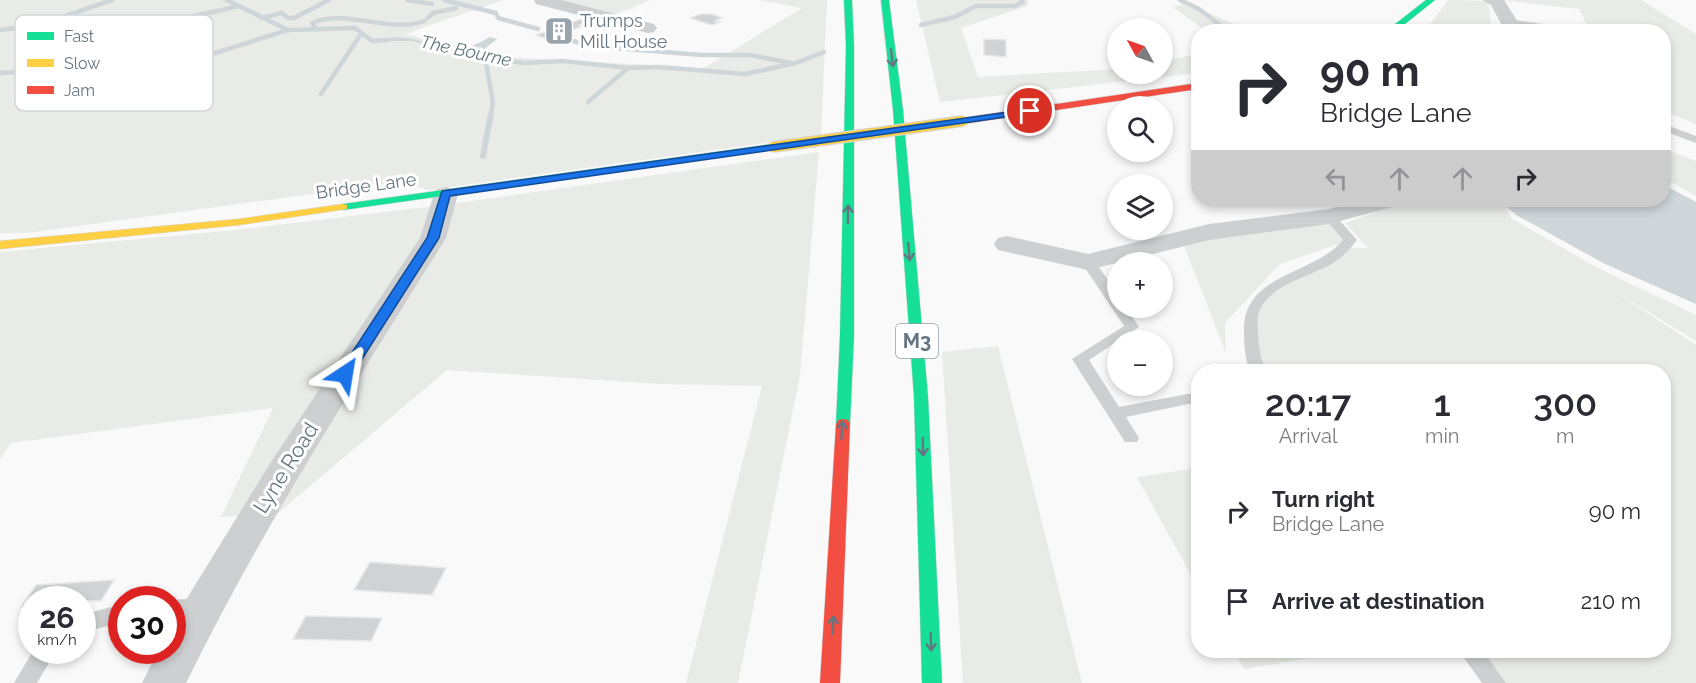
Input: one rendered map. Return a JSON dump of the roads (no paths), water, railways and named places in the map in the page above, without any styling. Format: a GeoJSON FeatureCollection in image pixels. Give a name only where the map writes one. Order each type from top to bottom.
{"type":"FeatureCollection","features":[{"type":"Feature","properties":{"kind":"main road"},"geometry":{"type":"LineString","coordinates":[[830,683],[847,335],[850,46],[848,0]]}},
{"type":"Feature","properties":{"kind":"main road","name":"M3"},"geometry":{"type":"LineString","coordinates":[[885,0],[897,110],[921,398],[932,683]]}},
{"type":"Feature","properties":{"kind":"main road"},"geometry":{"type":"LineString","coordinates":[[1402,24],[1431,0]]}},
{"type":"Feature","properties":{"kind":"main road","name":"Bridge Lane"},"geometry":{"type":"LineString","coordinates":[[0,245],[239,222],[1191,87]]}},
{"type":"Feature","properties":{"kind":"street"},"geometry":{"type":"LineString","coordinates":[[542,0],[648,28]]}},
{"type":"Feature","properties":{"kind":"street"},"geometry":{"type":"LineString","coordinates":[[1490,0],[1497,2],[1508,24]]}},
{"type":"Feature","properties":{"kind":"street","name":"Lyne Road"},"geometry":{"type":"LineString","coordinates":[[164,683],[188,608],[283,471],[433,238],[446,194]]}},
{"type":"Feature","properties":{"kind":"street"},"geometry":{"type":"LineString","coordinates":[[1007,244],[1088,262],[1209,232],[1329,216],[1364,207]]}},
{"type":"Feature","properties":{"kind":"lane"},"geometry":{"type":"LineString","coordinates":[[1671,130],[1696,140]]}},
{"type":"Feature","properties":{"kind":"lane"},"geometry":{"type":"LineString","coordinates":[[1254,364],[1251,313],[1265,294],[1286,278],[1304,272],[1345,248],[1350,240],[1329,216]]}},
{"type":"Feature","properties":{"kind":"lane"},"geometry":{"type":"LineString","coordinates":[[1088,262],[1107,290]]}},
{"type":"Feature","properties":{"kind":"lane"},"geometry":{"type":"LineString","coordinates":[[1126,318],[1132,327],[1080,358],[1131,438]]}},
{"type":"Feature","properties":{"kind":"lane"},"geometry":{"type":"LineString","coordinates":[[1115,413],[1191,398]]}},
{"type":"Feature","properties":{"kind":"lane"},"geometry":{"type":"LineString","coordinates":[[1475,658],[1495,683]]}},
{"type":"Feature","properties":{"kind":"lane"},"geometry":{"type":"LineString","coordinates":[[25,683],[37,664]]}},
{"type":"Feature","properties":{"kind":"water"},"geometry":{"type":"Polygon","coordinates":[[[401,37],[453,50],[479,43],[490,37],[497,39],[483,50],[493,57],[479,61],[459,55],[462,51],[435,50],[426,44],[412,41],[377,41],[401,37]]]}},
{"type":"Feature","properties":{"kind":"water"},"geometry":{"type":"Polygon","coordinates":[[[1671,189],[1696,202],[1696,304],[1605,264],[1518,216],[1506,207],[1671,207],[1671,189]]]}},
{"type":"Feature","properties":{"kind":"waterway","name":"The Bourne"},"geometry":{"type":"LineString","coordinates":[[68,15],[112,0]]}},
{"type":"Feature","properties":{"kind":"waterway"},"geometry":{"type":"LineString","coordinates":[[227,0],[239,6]]}},
{"type":"Feature","properties":{"kind":"waterway"},"geometry":{"type":"LineString","coordinates":[[263,18],[282,13],[288,18],[294,18],[329,0]]}},
{"type":"Feature","properties":{"kind":"waterway"},"geometry":{"type":"LineString","coordinates":[[407,0],[432,4]]}},
{"type":"Feature","properties":{"kind":"waterway","name":"The Bourne"},"geometry":{"type":"LineString","coordinates":[[444,0],[496,13],[498,18],[538,29]]}},
{"type":"Feature","properties":{"kind":"waterway"},"geometry":{"type":"LineString","coordinates":[[921,25],[955,17],[976,6],[1015,6],[1023,2],[1021,0]]}},
{"type":"Feature","properties":{"kind":"waterway"},"geometry":{"type":"LineString","coordinates":[[1180,0],[1199,9],[1219,24]]}},
{"type":"Feature","properties":{"kind":"waterway"},"geometry":{"type":"LineString","coordinates":[[196,15],[239,6]]}},
{"type":"Feature","properties":{"kind":"waterway"},"geometry":{"type":"LineString","coordinates":[[239,6],[263,18]]}},
{"type":"Feature","properties":{"kind":"waterway"},"geometry":{"type":"LineString","coordinates":[[428,18],[433,13],[456,8]]}},
{"type":"Feature","properties":{"kind":"waterway"},"geometry":{"type":"LineString","coordinates":[[263,18],[288,30]]}},
{"type":"Feature","properties":{"kind":"waterway"},"geometry":{"type":"LineString","coordinates":[[316,29],[312,23],[325,19],[354,19],[397,25],[424,21]]}},
{"type":"Feature","properties":{"kind":"waterway","name":"The Bourne"},"geometry":{"type":"LineString","coordinates":[[0,30],[15,28]]}},
{"type":"Feature","properties":{"kind":"waterway","name":"The Bourne"},"geometry":{"type":"LineString","coordinates":[[316,29],[355,28],[372,41],[387,40]]}},
{"type":"Feature","properties":{"kind":"waterway","name":"The Bourne"},"geometry":{"type":"LineString","coordinates":[[288,30],[316,29]]}},
{"type":"Feature","properties":{"kind":"waterway","name":"The Bourne"},"geometry":{"type":"LineString","coordinates":[[213,54],[288,30]]}},
{"type":"Feature","properties":{"kind":"waterway"},"geometry":{"type":"LineString","coordinates":[[321,94],[361,34]]}},
{"type":"Feature","properties":{"kind":"waterway","name":"The Bourne"},"geometry":{"type":"LineString","coordinates":[[561,37],[589,46],[702,55],[750,55],[791,63]]}},
{"type":"Feature","properties":{"kind":"waterway","name":"The Bourne"},"geometry":{"type":"LineString","coordinates":[[628,68],[658,67],[745,74],[796,63],[824,52]]}},
{"type":"Feature","properties":{"kind":"waterway","name":"The Bourne"},"geometry":{"type":"LineString","coordinates":[[479,57],[524,63],[563,61],[628,68]]}},
{"type":"Feature","properties":{"kind":"waterway"},"geometry":{"type":"LineString","coordinates":[[491,115],[493,103],[486,62],[493,59]]}},
{"type":"Feature","properties":{"kind":"waterway"},"geometry":{"type":"LineString","coordinates":[[588,102],[628,68]]}},
{"type":"Feature","properties":{"kind":"waterway","name":"The Bourne"},"geometry":{"type":"LineString","coordinates":[[0,73],[15,72]]}},
{"type":"Feature","properties":{"kind":"waterway"},"geometry":{"type":"LineString","coordinates":[[483,156],[491,114]]}},
{"type":"Feature","properties":{"kind":"place","name":"Trumps Mill House"},"geometry":{"type":"Point","coordinates":[559,31]}}]}
